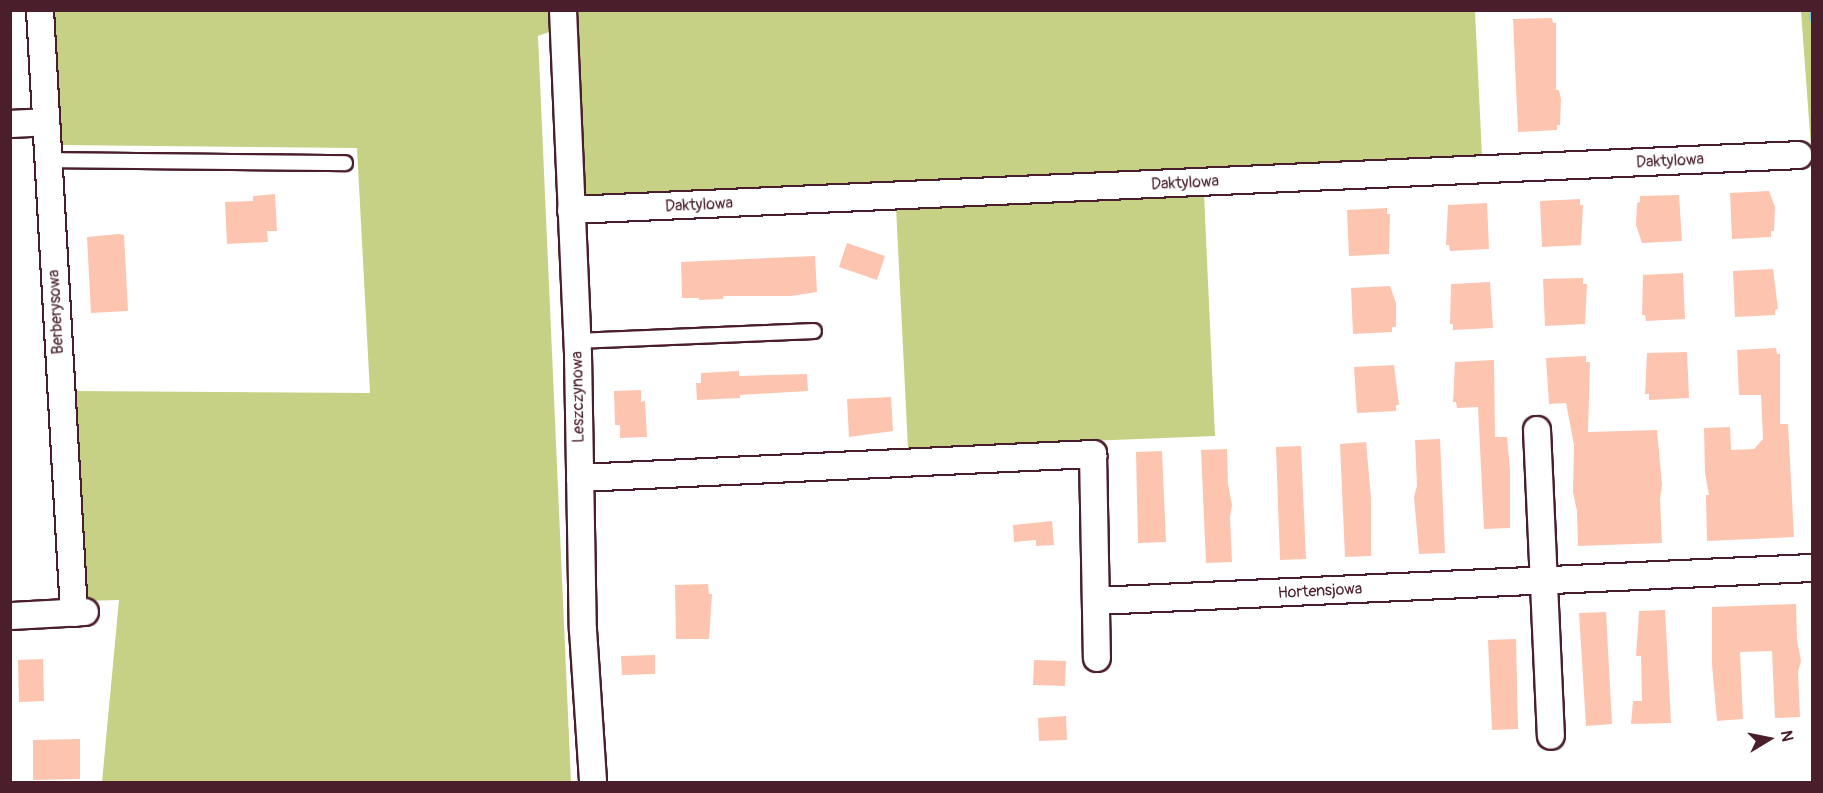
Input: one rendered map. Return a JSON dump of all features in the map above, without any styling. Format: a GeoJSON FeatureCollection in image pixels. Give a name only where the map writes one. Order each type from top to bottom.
{"type":"FeatureCollection","features":[{"type":"Feature","properties":{"kind":"street","name":"Berberysowa"},"geometry":{"type":"LineString","coordinates":[[10,616],[80,612],[47,160],[40,10]]}},
{"type":"Feature","properties":{"kind":"street","name":"Leszczynowa"},"geometry":{"type":"LineString","coordinates":[[563,10],[577,341],[583,630],[593,783]]}},
{"type":"Feature","properties":{"kind":"street"},"geometry":{"type":"LineString","coordinates":[[10,124],[46,122]]}},
{"type":"Feature","properties":{"kind":"street","name":"Daktylowa"},"geometry":{"type":"LineString","coordinates":[[571,210],[1799,155]]}},
{"type":"Feature","properties":{"kind":"street"},"geometry":{"type":"LineString","coordinates":[[1537,430],[1551,736]]}},
{"type":"Feature","properties":{"kind":"street"},"geometry":{"type":"LineString","coordinates":[[580,478],[1093,454],[1097,658]]}},
{"type":"Feature","properties":{"kind":"street","name":"Hortensjowa"},"geometry":{"type":"LineString","coordinates":[[1096,601],[1812,568]]}},
{"type":"Feature","properties":{"kind":"lane"},"geometry":{"type":"LineString","coordinates":[[47,160],[345,163]]}},
{"type":"Feature","properties":{"kind":"lane"},"geometry":{"type":"LineString","coordinates":[[577,341],[814,332]]}},
{"type":"Feature","properties":{"kind":"green space"},"geometry":{"type":"Polygon","coordinates":[[[49,11],[1475,11],[1482,156],[585,196],[577,22],[538,36],[571,782],[102,782],[119,600],[82,601],[70,391],[370,393],[357,148],[57,145],[49,11]]]}},
{"type":"Feature","properties":{"kind":"green space"},"geometry":{"type":"Polygon","coordinates":[[[1801,11],[1812,11],[1812,161],[1801,11]]]}},
{"type":"Feature","properties":{"kind":"green space"},"geometry":{"type":"Polygon","coordinates":[[[1204,194],[1215,436],[908,448],[896,207],[1204,194]]]}},
{"type":"Feature","properties":{"kind":"building"},"geometry":{"type":"Polygon","coordinates":[[[1552,18],[1553,23],[1556,23],[1556,90],[1559,90],[1561,99],[1560,125],[1557,125],[1557,130],[1518,132],[1513,19],[1552,18]]]}},
{"type":"Feature","properties":{"kind":"building"},"geometry":{"type":"Polygon","coordinates":[[[1769,191],[1775,207],[1774,231],[1771,231],[1771,237],[1732,239],[1730,193],[1769,191]]]}},
{"type":"Feature","properties":{"kind":"building"},"geometry":{"type":"Polygon","coordinates":[[[275,194],[277,231],[267,231],[268,242],[227,244],[225,202],[253,201],[253,196],[275,194]]]}},
{"type":"Feature","properties":{"kind":"building"},"geometry":{"type":"Polygon","coordinates":[[[1679,195],[1682,241],[1642,243],[1636,225],[1637,203],[1640,202],[1640,196],[1679,195]]]}},
{"type":"Feature","properties":{"kind":"building"},"geometry":{"type":"Polygon","coordinates":[[[1580,199],[1580,205],[1583,205],[1581,245],[1542,247],[1540,201],[1580,199]]]}},
{"type":"Feature","properties":{"kind":"building"},"geometry":{"type":"Polygon","coordinates":[[[1487,203],[1489,249],[1450,251],[1449,245],[1446,245],[1448,205],[1487,203]]]}},
{"type":"Feature","properties":{"kind":"building"},"geometry":{"type":"Polygon","coordinates":[[[1387,208],[1387,214],[1390,214],[1389,254],[1349,256],[1347,210],[1387,208]]]}},
{"type":"Feature","properties":{"kind":"building"},"geometry":{"type":"Polygon","coordinates":[[[124,235],[128,311],[91,313],[87,237],[124,235]]]}},
{"type":"Feature","properties":{"kind":"building"},"geometry":{"type":"Polygon","coordinates":[[[847,243],[885,256],[877,280],[839,267],[847,243]]]}},
{"type":"Feature","properties":{"kind":"building"},"geometry":{"type":"Polygon","coordinates":[[[815,256],[817,292],[791,296],[723,296],[723,299],[699,300],[699,298],[682,298],[681,262],[815,256]]]}},
{"type":"Feature","properties":{"kind":"building"},"geometry":{"type":"Polygon","coordinates":[[[1773,269],[1778,309],[1775,310],[1775,315],[1735,317],[1733,271],[1773,269]]]}},
{"type":"Feature","properties":{"kind":"building"},"geometry":{"type":"Polygon","coordinates":[[[1683,273],[1685,319],[1646,321],[1645,315],[1642,315],[1643,275],[1683,273]]]}},
{"type":"Feature","properties":{"kind":"building"},"geometry":{"type":"Polygon","coordinates":[[[1583,278],[1583,284],[1587,284],[1585,324],[1545,326],[1543,279],[1583,278]]]}},
{"type":"Feature","properties":{"kind":"building"},"geometry":{"type":"Polygon","coordinates":[[[1490,282],[1493,328],[1453,330],[1453,324],[1450,324],[1451,284],[1490,282]]]}},
{"type":"Feature","properties":{"kind":"building"},"geometry":{"type":"Polygon","coordinates":[[[1390,286],[1396,303],[1396,327],[1392,327],[1392,332],[1353,334],[1351,288],[1390,286]]]}},
{"type":"Feature","properties":{"kind":"building"},"geometry":{"type":"Polygon","coordinates":[[[1776,348],[1777,354],[1780,354],[1780,424],[1788,424],[1794,537],[1707,541],[1706,495],[1709,495],[1705,473],[1704,428],[1730,427],[1731,450],[1754,449],[1763,439],[1761,395],[1739,395],[1737,350],[1776,348]]]}},
{"type":"Feature","properties":{"kind":"building"},"geometry":{"type":"Polygon","coordinates":[[[1687,352],[1689,398],[1649,400],[1649,394],[1645,394],[1647,353],[1687,352]]]}},
{"type":"Feature","properties":{"kind":"building"},"geometry":{"type":"Polygon","coordinates":[[[1586,356],[1586,362],[1590,362],[1588,432],[1657,430],[1662,485],[1660,499],[1662,543],[1578,546],[1577,511],[1573,492],[1574,445],[1566,403],[1549,404],[1546,358],[1586,356]]]}},
{"type":"Feature","properties":{"kind":"building"},"geometry":{"type":"Polygon","coordinates":[[[1494,360],[1495,437],[1507,437],[1510,470],[1510,528],[1484,529],[1478,407],[1457,408],[1456,402],[1453,402],[1455,362],[1494,360]]]}},
{"type":"Feature","properties":{"kind":"building"},"geometry":{"type":"Polygon","coordinates":[[[1394,365],[1399,405],[1396,405],[1396,411],[1357,413],[1354,367],[1394,365]]]}},
{"type":"Feature","properties":{"kind":"building"},"geometry":{"type":"Polygon","coordinates":[[[739,371],[739,376],[807,374],[808,391],[697,400],[696,383],[701,383],[701,373],[739,371]]]}},
{"type":"Feature","properties":{"kind":"building"},"geometry":{"type":"Polygon","coordinates":[[[641,390],[641,402],[645,401],[647,437],[620,438],[620,425],[615,425],[614,391],[641,390]]]}},
{"type":"Feature","properties":{"kind":"building"},"geometry":{"type":"Polygon","coordinates":[[[891,397],[893,431],[849,437],[847,399],[891,397]]]}},
{"type":"Feature","properties":{"kind":"building"},"geometry":{"type":"Polygon","coordinates":[[[1440,439],[1445,553],[1419,554],[1414,497],[1417,486],[1415,440],[1440,439]]]}},
{"type":"Feature","properties":{"kind":"building"},"geometry":{"type":"Polygon","coordinates":[[[1366,442],[1371,498],[1371,556],[1345,557],[1340,444],[1366,442]]]}},
{"type":"Feature","properties":{"kind":"building"},"geometry":{"type":"Polygon","coordinates":[[[1301,446],[1306,559],[1280,560],[1276,447],[1301,446]]]}},
{"type":"Feature","properties":{"kind":"building"},"geometry":{"type":"Polygon","coordinates":[[[1227,449],[1228,484],[1232,505],[1230,517],[1232,562],[1206,563],[1201,450],[1227,449]]]}},
{"type":"Feature","properties":{"kind":"building"},"geometry":{"type":"Polygon","coordinates":[[[1162,451],[1166,542],[1138,543],[1136,452],[1162,451]]]}},
{"type":"Feature","properties":{"kind":"building"},"geometry":{"type":"Polygon","coordinates":[[[1052,521],[1054,545],[1036,546],[1036,540],[1014,542],[1013,525],[1052,521]]]}},
{"type":"Feature","properties":{"kind":"building"},"geometry":{"type":"Polygon","coordinates":[[[708,584],[709,594],[712,594],[709,639],[676,639],[675,585],[708,584]]]}},
{"type":"Feature","properties":{"kind":"building"},"geometry":{"type":"Polygon","coordinates":[[[1796,604],[1797,640],[1801,661],[1798,672],[1800,717],[1775,718],[1772,651],[1740,652],[1743,719],[1717,721],[1712,665],[1712,607],[1796,604]]]}},
{"type":"Feature","properties":{"kind":"building"},"geometry":{"type":"Polygon","coordinates":[[[1665,610],[1671,723],[1631,724],[1633,701],[1642,701],[1641,656],[1636,656],[1639,611],[1665,610]]]}},
{"type":"Feature","properties":{"kind":"building"},"geometry":{"type":"Polygon","coordinates":[[[1606,612],[1612,724],[1586,726],[1579,613],[1606,612]]]}},
{"type":"Feature","properties":{"kind":"building"},"geometry":{"type":"Polygon","coordinates":[[[1516,639],[1518,729],[1492,730],[1488,640],[1516,639]]]}},
{"type":"Feature","properties":{"kind":"building"},"geometry":{"type":"Polygon","coordinates":[[[655,655],[655,674],[622,675],[621,656],[655,655]]]}},
{"type":"Feature","properties":{"kind":"building"},"geometry":{"type":"Polygon","coordinates":[[[43,659],[44,701],[19,702],[18,660],[43,659]]]}},
{"type":"Feature","properties":{"kind":"building"},"geometry":{"type":"Polygon","coordinates":[[[1034,660],[1066,661],[1065,686],[1033,685],[1034,660]]]}},
{"type":"Feature","properties":{"kind":"building"},"geometry":{"type":"Polygon","coordinates":[[[1066,716],[1067,740],[1039,741],[1038,718],[1066,716]]]}},
{"type":"Feature","properties":{"kind":"building"},"geometry":{"type":"Polygon","coordinates":[[[80,739],[80,779],[33,780],[33,740],[80,739]]]}},
{"type":"Feature","properties":{"kind":"waterway"},"geometry":{"type":"LineString","coordinates":[[1812,10],[1812,18]]}}]}
